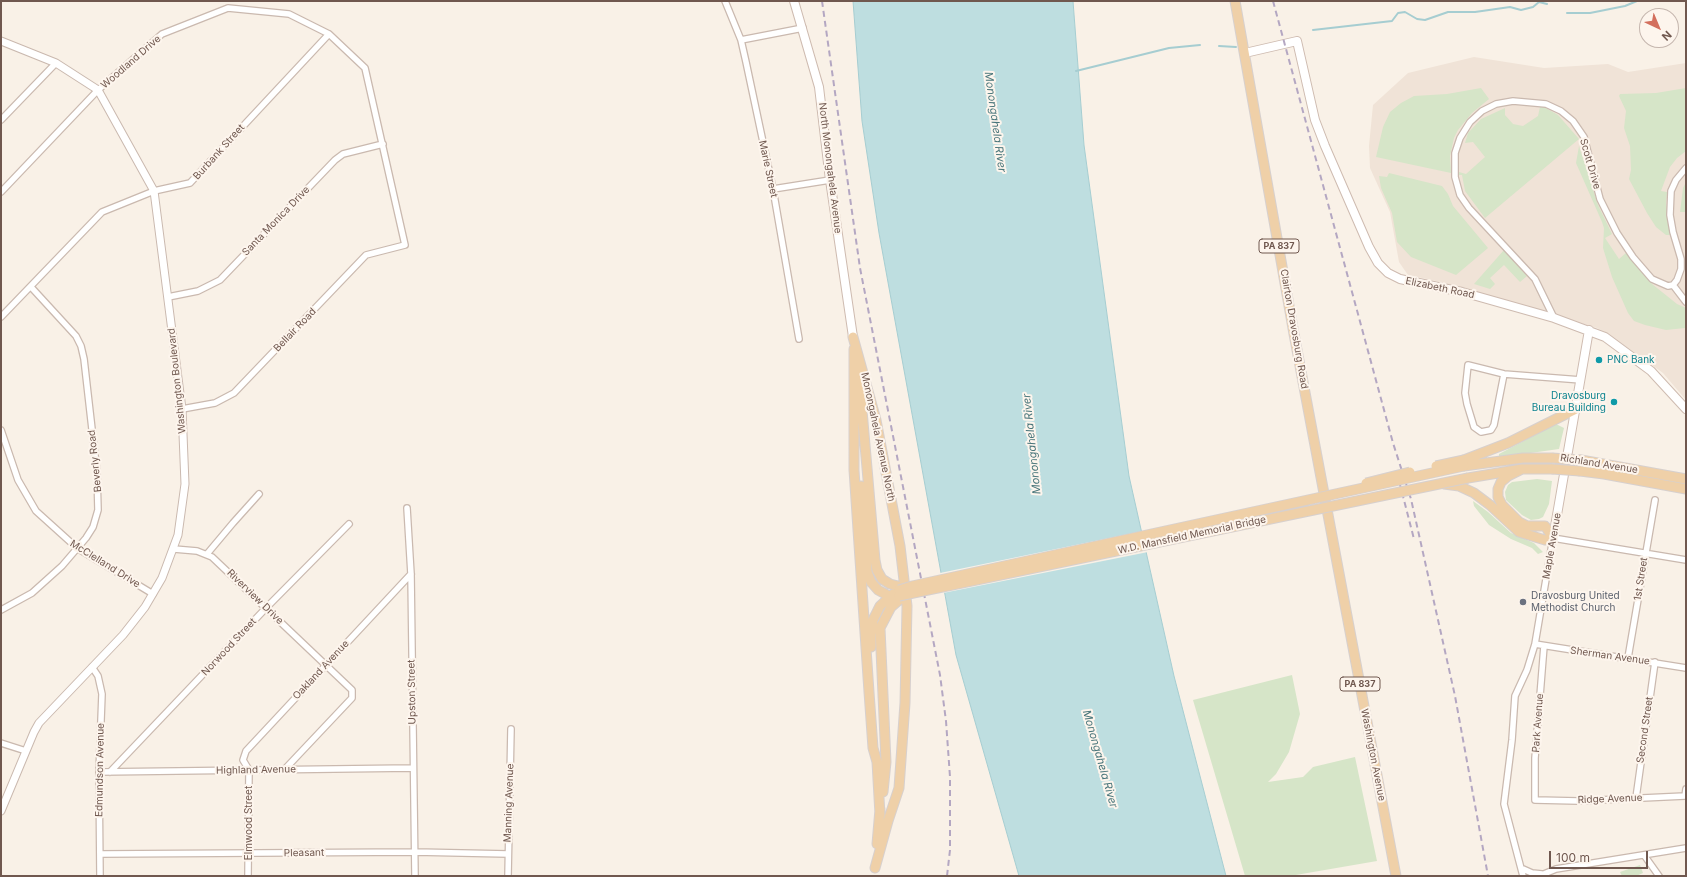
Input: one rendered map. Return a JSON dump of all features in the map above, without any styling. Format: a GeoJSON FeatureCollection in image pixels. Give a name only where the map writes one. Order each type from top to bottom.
{"type":"FeatureCollection","features":[{"type":"Feature","properties":{"kind":"main road","name":"North Monongahela Avenue"},"geometry":{"type":"LineString","coordinates":[[794,1],[819,87],[830,180],[854,337]]}},
{"type":"Feature","properties":{"kind":"main road","name":"Clairton Dravosburg Road"},"geometry":{"type":"LineString","coordinates":[[1235,1],[1322,495]]}},
{"type":"Feature","properties":{"kind":"main road","name":"Elizabeth Road"},"geometry":{"type":"LineString","coordinates":[[1245,53],[1297,41],[1317,126],[1369,247],[1378,263],[1388,273],[1400,279],[1462,292],[1554,318],[1605,337],[1622,348],[1651,371],[1686,410]]}},
{"type":"Feature","properties":{"kind":"main road","name":"Maple Avenue"},"geometry":{"type":"LineString","coordinates":[[1553,538],[1589,330]]}},
{"type":"Feature","properties":{"kind":"main road","name":"Monongahela Avenue North"},"geometry":{"type":"LineString","coordinates":[[854,337],[854,470],[873,748],[877,762],[880,815]]}},
{"type":"Feature","properties":{"kind":"main road","name":"Monongahela Avenue North"},"geometry":{"type":"LineString","coordinates":[[854,337],[878,428],[900,546],[907,606],[905,704],[899,788],[888,821],[875,872]]}},
{"type":"Feature","properties":{"kind":"main road"},"geometry":{"type":"LineString","coordinates":[[854,337],[861,397],[874,560],[882,579],[890,584],[899,593]]}},
{"type":"Feature","properties":{"kind":"main road"},"geometry":{"type":"LineString","coordinates":[[1464,463],[1576,409]]}},
{"type":"Feature","properties":{"kind":"main road"},"geometry":{"type":"LineString","coordinates":[[854,411],[858,436],[867,572],[871,582],[878,590],[889,596]]}},
{"type":"Feature","properties":{"kind":"main road","name":"Richland Avenue"},"geometry":{"type":"LineString","coordinates":[[1464,463],[1523,458],[1582,460],[1686,479]]}},
{"type":"Feature","properties":{"kind":"main road","name":"W.D. Mansfield Memorial Bridge"},"geometry":{"type":"LineString","coordinates":[[914,589],[1322,495],[1379,478],[1464,463]]}},
{"type":"Feature","properties":{"kind":"main road"},"geometry":{"type":"LineString","coordinates":[[1440,483],[1459,486],[1474,493],[1490,505],[1519,532],[1545,540],[1553,538],[1545,526],[1527,526],[1519,522],[1502,506],[1498,497],[1498,489],[1501,482],[1508,476],[1522,469]]}},
{"type":"Feature","properties":{"kind":"main road","name":"Richland Avenue"},"geometry":{"type":"LineString","coordinates":[[1468,478],[1522,469],[1552,469],[1580,471],[1686,489]]}},
{"type":"Feature","properties":{"kind":"main road","name":"W.D. Mansfield Memorial Bridge"},"geometry":{"type":"LineString","coordinates":[[914,589],[1468,478]]}},
{"type":"Feature","properties":{"kind":"main road","name":"Washington Avenue"},"geometry":{"type":"LineString","coordinates":[[1322,495],[1396,876]]}},
{"type":"Feature","properties":{"kind":"main road"},"geometry":{"type":"LineString","coordinates":[[877,762],[877,728],[871,634],[874,620],[880,606],[889,596],[914,589]]}},
{"type":"Feature","properties":{"kind":"main road"},"geometry":{"type":"LineString","coordinates":[[875,872],[886,762],[880,628],[899,593],[914,589]]}},
{"type":"Feature","properties":{"kind":"street","name":"Marie Street"},"geometry":{"type":"LineString","coordinates":[[725,1],[741,40],[773,189],[799,339]]}},
{"type":"Feature","properties":{"kind":"street","name":"Woodland Drive"},"geometry":{"type":"LineString","coordinates":[[1,192],[98,90],[162,34],[228,8],[289,14],[329,34],[365,68],[405,245]]}},
{"type":"Feature","properties":{"kind":"street"},"geometry":{"type":"LineString","coordinates":[[741,40],[803,28]]}},
{"type":"Feature","properties":{"kind":"street","name":"Burbank Street"},"geometry":{"type":"LineString","coordinates":[[1,317],[102,212],[154,191],[190,183],[329,34]]}},
{"type":"Feature","properties":{"kind":"street","name":"Washington Boulevard"},"geometry":{"type":"LineString","coordinates":[[1,41],[56,63],[98,90],[154,191],[182,409],[185,484],[181,518],[174,549],[169,563],[153,594],[123,635],[40,723],[26,751],[1,811]]}},
{"type":"Feature","properties":{"kind":"street"},"geometry":{"type":"LineString","coordinates":[[1,120],[56,63]]}},
{"type":"Feature","properties":{"kind":"street","name":"Scott Drive"},"geometry":{"type":"LineString","coordinates":[[1554,318],[1535,279],[1469,208],[1460,195],[1457,185],[1455,153],[1460,138],[1470,122],[1482,111],[1496,104],[1513,101],[1546,104],[1561,111],[1573,121],[1584,137],[1600,198],[1617,233],[1652,279],[1668,286],[1673,285]]}},
{"type":"Feature","properties":{"kind":"street","name":"Santa Monica Drive"},"geometry":{"type":"LineString","coordinates":[[168,298],[198,291],[220,280],[335,160],[343,154],[383,144]]}},
{"type":"Feature","properties":{"kind":"street"},"geometry":{"type":"LineString","coordinates":[[1686,168],[1676,180],[1671,191],[1670,204],[1673,232],[1681,259],[1681,269],[1677,280],[1673,285],[1686,302]]}},
{"type":"Feature","properties":{"kind":"street"},"geometry":{"type":"LineString","coordinates":[[773,189],[830,180]]}},
{"type":"Feature","properties":{"kind":"street","name":"Bellair Road"},"geometry":{"type":"LineString","coordinates":[[182,409],[215,403],[234,393],[366,256],[405,245]]}},
{"type":"Feature","properties":{"kind":"street","name":"Beverly Road"},"geometry":{"type":"LineString","coordinates":[[1,610],[19,601],[41,585],[77,548],[93,527],[98,510],[99,498],[84,358],[81,346],[76,336],[31,287]]}},
{"type":"Feature","properties":{"kind":"street"},"geometry":{"type":"LineString","coordinates":[[1504,374],[1494,425],[1491,430],[1481,432],[1474,427],[1467,404],[1465,393],[1468,365],[1504,374],[1581,380]]}},
{"type":"Feature","properties":{"kind":"street","name":"McClelland Drive"},"geometry":{"type":"LineString","coordinates":[[1,430],[12,464],[36,511],[77,548],[153,594]]}},
{"type":"Feature","properties":{"kind":"street"},"geometry":{"type":"LineString","coordinates":[[207,554],[259,494]]}},
{"type":"Feature","properties":{"kind":"street","name":"1st Street"},"geometry":{"type":"LineString","coordinates":[[1628,658],[1655,500]]}},
{"type":"Feature","properties":{"kind":"street","name":"Upston Street"},"geometry":{"type":"LineString","coordinates":[[407,508],[411,574],[415,876]]}},
{"type":"Feature","properties":{"kind":"street","name":"Norwood Street"},"geometry":{"type":"LineString","coordinates":[[110,772],[266,608],[349,524]]}},
{"type":"Feature","properties":{"kind":"street"},"geometry":{"type":"LineString","coordinates":[[1553,538],[1686,560]]}},
{"type":"Feature","properties":{"kind":"street","name":"Maple Avenue"},"geometry":{"type":"LineString","coordinates":[[1523,876],[1523,869],[1504,804],[1512,740],[1515,696],[1527,670],[1535,644],[1553,538]]}},
{"type":"Feature","properties":{"kind":"street","name":"Riverview Drive"},"geometry":{"type":"LineString","coordinates":[[174,549],[197,551],[212,557],[352,690],[352,698],[286,770]]}},
{"type":"Feature","properties":{"kind":"street","name":"Oakland Avenue"},"geometry":{"type":"LineString","coordinates":[[249,770],[243,760],[246,751],[411,574]]}},
{"type":"Feature","properties":{"kind":"street","name":"Sherman Avenue"},"geometry":{"type":"LineString","coordinates":[[1535,644],[1686,668]]}},
{"type":"Feature","properties":{"kind":"street","name":"Park Avenue"},"geometry":{"type":"LineString","coordinates":[[1535,800],[1535,758],[1544,646]]}},
{"type":"Feature","properties":{"kind":"street","name":"Second Street"},"geometry":{"type":"LineString","coordinates":[[1636,798],[1655,662]]}},
{"type":"Feature","properties":{"kind":"street","name":"Edmundson Avenue"},"geometry":{"type":"LineString","coordinates":[[92,667],[101,684],[102,694],[99,772],[100,876]]}},
{"type":"Feature","properties":{"kind":"street","name":"Manning Avenue"},"geometry":{"type":"LineString","coordinates":[[508,876],[511,729]]}},
{"type":"Feature","properties":{"kind":"street"},"geometry":{"type":"LineString","coordinates":[[1,743],[26,751]]}},
{"type":"Feature","properties":{"kind":"street","name":"Highland Avenue"},"geometry":{"type":"LineString","coordinates":[[99,772],[413,768]]}},
{"type":"Feature","properties":{"kind":"street","name":"Elmwood Street"},"geometry":{"type":"LineString","coordinates":[[248,876],[249,770]]}},
{"type":"Feature","properties":{"kind":"street","name":"Ridge Avenue"},"geometry":{"type":"LineString","coordinates":[[1535,800],[1578,801],[1684,796],[1686,789]]}},
{"type":"Feature","properties":{"kind":"street"},"geometry":{"type":"LineString","coordinates":[[1523,869],[1540,875],[1556,869],[1686,848]]}},
{"type":"Feature","properties":{"kind":"street","name":"Pleasant"},"geometry":{"type":"LineString","coordinates":[[100,854],[415,852],[508,854]]}},
{"type":"Feature","properties":{"kind":"street"},"geometry":{"type":"LineString","coordinates":[[1644,855],[1659,876]]}},
{"type":"Feature","properties":{"kind":"shaded area"},"geometry":{"type":"Polygon","coordinates":[[[1474,57],[1544,68],[1608,64],[1628,72],[1686,63],[1686,400],[1663,373],[1607,333],[1597,328],[1441,282],[1408,275],[1399,262],[1390,212],[1370,168],[1369,146],[1373,105],[1408,73],[1474,57]]]}},
{"type":"Feature","properties":{"kind":"green space"},"geometry":{"type":"Polygon","coordinates":[[[1481,88],[1489,99],[1472,113],[1458,130],[1454,138],[1450,156],[1451,173],[1376,157],[1383,127],[1390,112],[1401,103],[1414,96],[1447,94],[1481,88]]]}},
{"type":"Feature","properties":{"kind":"green space"},"geometry":{"type":"Polygon","coordinates":[[[1686,88],[1686,151],[1677,158],[1670,167],[1661,191],[1667,192],[1666,203],[1670,235],[1666,235],[1656,227],[1629,179],[1631,170],[1630,146],[1624,128],[1626,111],[1619,96],[1620,94],[1656,93],[1686,88]]]}},
{"type":"Feature","properties":{"kind":"green space"},"geometry":{"type":"Polygon","coordinates":[[[1540,107],[1544,107],[1558,115],[1579,139],[1485,218],[1465,191],[1462,175],[1459,175],[1459,172],[1466,174],[1485,157],[1473,142],[1465,143],[1468,133],[1481,119],[1505,108],[1505,115],[1513,124],[1523,126],[1538,116],[1540,107]]]}},
{"type":"Feature","properties":{"kind":"green space"},"geometry":{"type":"Polygon","coordinates":[[[1579,146],[1598,205],[1612,234],[1605,238],[1619,259],[1626,253],[1652,284],[1677,304],[1686,308],[1685,328],[1666,330],[1645,325],[1634,321],[1628,313],[1612,277],[1603,248],[1604,228],[1602,222],[1576,163],[1579,146]]]}},
{"type":"Feature","properties":{"kind":"green space"},"geometry":{"type":"Polygon","coordinates":[[[1389,173],[1442,186],[1448,194],[1453,206],[1488,248],[1456,275],[1411,257],[1397,242],[1392,213],[1381,188],[1379,176],[1387,177],[1389,173]]]}},
{"type":"Feature","properties":{"kind":"green space"},"geometry":{"type":"Polygon","coordinates":[[[1686,182],[1686,212],[1680,212],[1683,188],[1686,182]]]}},
{"type":"Feature","properties":{"kind":"green space"},"geometry":{"type":"Polygon","coordinates":[[[1504,250],[1527,276],[1520,282],[1504,265],[1490,278],[1495,284],[1490,289],[1474,284],[1504,250]]]}},
{"type":"Feature","properties":{"kind":"green space"},"geometry":{"type":"Polygon","coordinates":[[[1556,424],[1564,428],[1559,449],[1502,457],[1499,456],[1499,454],[1556,424]]]}},
{"type":"Feature","properties":{"kind":"green space"},"geometry":{"type":"Polygon","coordinates":[[[1537,479],[1552,481],[1549,504],[1543,517],[1531,520],[1522,515],[1506,500],[1505,492],[1508,485],[1512,482],[1537,479]]]}},
{"type":"Feature","properties":{"kind":"green space"},"geometry":{"type":"Polygon","coordinates":[[[1473,501],[1488,512],[1511,533],[1534,543],[1543,552],[1538,554],[1532,548],[1511,539],[1489,525],[1474,506],[1473,501]]]}},
{"type":"Feature","properties":{"kind":"green space"},"geometry":{"type":"Polygon","coordinates":[[[1292,675],[1300,714],[1289,752],[1276,774],[1268,782],[1303,777],[1313,767],[1355,757],[1377,861],[1290,876],[1245,876],[1193,700],[1292,675]]]}},
{"type":"Feature","properties":{"kind":"green space"},"geometry":{"type":"Polygon","coordinates":[[[1640,865],[1643,873],[1636,876],[1622,876],[1620,872],[1640,865]]]}},
{"type":"Feature","properties":{"kind":"water","name":"Monongahela River"},"geometry":{"type":"Polygon","coordinates":[[[853,1],[1073,1],[1084,145],[1129,476],[1174,676],[1226,876],[1019,876],[956,655],[879,233],[862,121],[853,1]]]}},
{"type":"Feature","properties":{"kind":"pier"},"geometry":{"type":"Polygon","coordinates":[[[1143,531],[1148,552],[943,593],[940,573],[1143,531]]]}},
{"type":"Feature","properties":{"kind":"waterway"},"geometry":{"type":"LineString","coordinates":[[1567,13],[1590,13],[1625,6],[1637,1]]}},
{"type":"Feature","properties":{"kind":"waterway"},"geometry":{"type":"LineString","coordinates":[[1313,30],[1392,21],[1398,13],[1405,12],[1417,19],[1425,20],[1448,12],[1475,12],[1510,7],[1521,10],[1533,7],[1539,2],[1547,4]]}},
{"type":"Feature","properties":{"kind":"waterway"},"geometry":{"type":"LineString","coordinates":[[1076,71],[1169,48],[1200,45]]}},
{"type":"Feature","properties":{"kind":"waterway"},"geometry":{"type":"LineString","coordinates":[[1219,46],[1236,47]]}},
{"type":"Feature","properties":{"kind":"railway"},"geometry":{"type":"LineString","coordinates":[[822,1],[860,268],[940,675],[946,721],[950,777],[950,850],[947,876]]}},
{"type":"Feature","properties":{"kind":"railway"},"geometry":{"type":"LineString","coordinates":[[1273,1],[1393,443],[1411,499],[1455,696],[1488,876]]}},
{"type":"Feature","properties":{"kind":"railway"},"geometry":{"type":"LineString","coordinates":[[1397,473],[1414,539]]}},
{"type":"Feature","properties":{"kind":"place","name":"PNC Bank"},"geometry":{"type":"Point","coordinates":[1599,360]}},
{"type":"Feature","properties":{"kind":"place","name":"Dravosburg Bureau Building"},"geometry":{"type":"Point","coordinates":[1614,402]}},
{"type":"Feature","properties":{"kind":"place","name":"Dravosburg United Methodist Church"},"geometry":{"type":"Point","coordinates":[1523,602]}}]}
